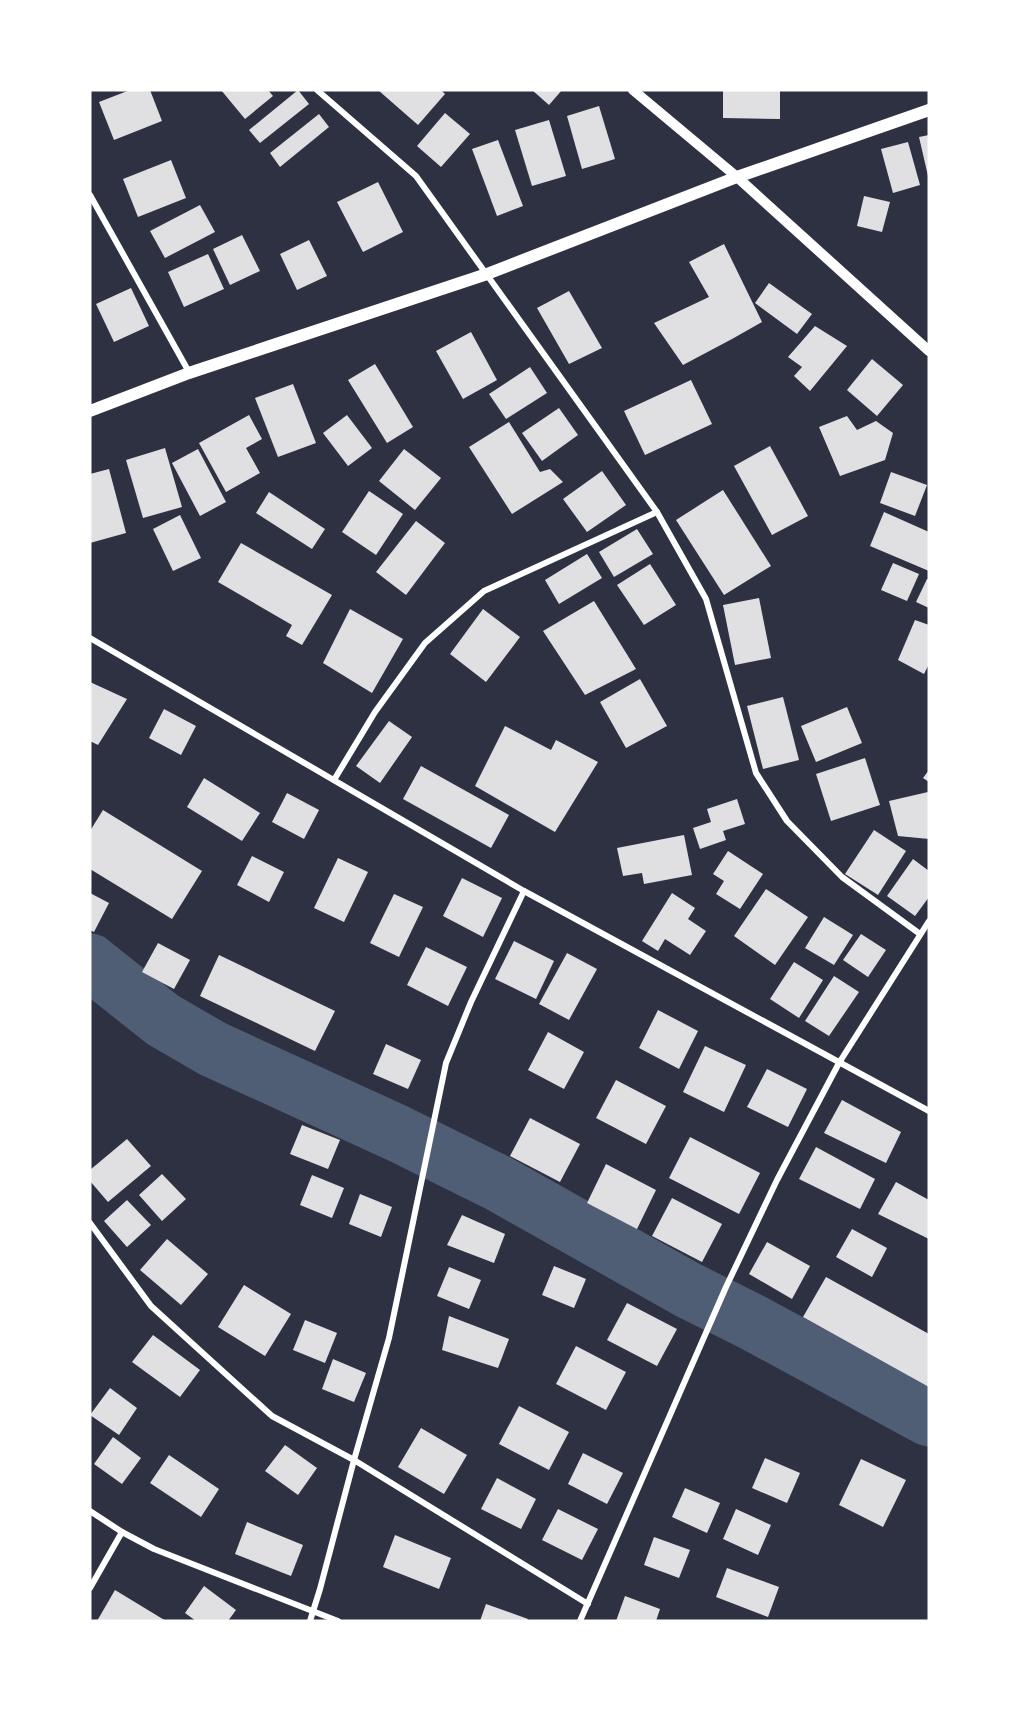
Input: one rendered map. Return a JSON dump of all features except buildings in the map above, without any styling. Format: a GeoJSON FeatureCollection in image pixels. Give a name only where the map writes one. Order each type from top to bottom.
{"type":"FeatureCollection","features":[{"type":"Feature","properties":{"kind":"main road"},"geometry":{"type":"LineString","coordinates":[[90,411],[189,373],[487,274],[737,177],[929,110]]}},
{"type":"Feature","properties":{"kind":"street"},"geometry":{"type":"LineString","coordinates":[[317,90],[416,176],[657,512],[706,599],[756,773],[787,821],[842,877],[920,934]]}},
{"type":"Feature","properties":{"kind":"street"},"geometry":{"type":"LineString","coordinates":[[633,90],[737,177],[929,351]]}},
{"type":"Feature","properties":{"kind":"street"},"geometry":{"type":"LineString","coordinates":[[90,195],[189,373]]}},
{"type":"Feature","properties":{"kind":"street"},"geometry":{"type":"LineString","coordinates":[[334,780],[375,712],[425,643],[484,591],[657,512]]}},
{"type":"Feature","properties":{"kind":"street"},"geometry":{"type":"LineString","coordinates":[[90,638],[524,891],[929,1111]]}},
{"type":"Feature","properties":{"kind":"street"},"geometry":{"type":"LineString","coordinates":[[310,1621],[389,1338],[447,1063],[471,1002],[524,891]]}},
{"type":"Feature","properties":{"kind":"street"},"geometry":{"type":"LineString","coordinates":[[580,1621],[726,1287],[777,1180],[839,1063],[929,921]]}},
{"type":"Feature","properties":{"kind":"street"},"geometry":{"type":"LineString","coordinates":[[90,1223],[93,1236],[150,1306],[272,1416],[354,1460],[588,1604]]}},
{"type":"Feature","properties":{"kind":"street"},"geometry":{"type":"LineString","coordinates":[[90,1511],[154,1550],[338,1621]]}},
{"type":"Feature","properties":{"kind":"street"},"geometry":{"type":"LineString","coordinates":[[90,1588],[123,1532]]}},
{"type":"Feature","properties":{"kind":"waterway"},"geometry":{"type":"LineString","coordinates":[[90,962],[163,1020],[213,1049],[397,1133],[498,1183],[688,1290],[929,1418]]}}]}
